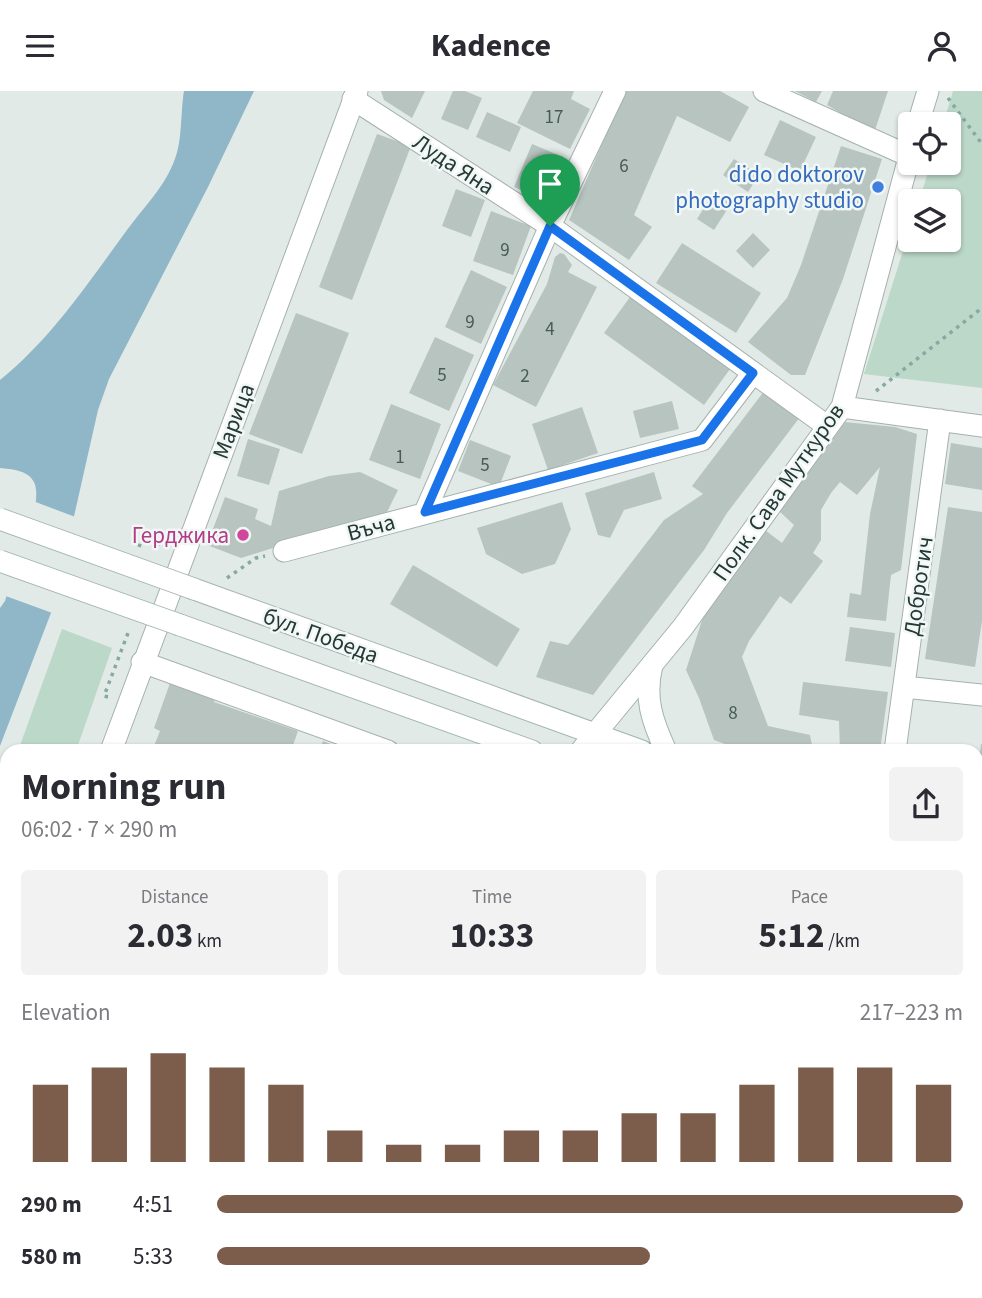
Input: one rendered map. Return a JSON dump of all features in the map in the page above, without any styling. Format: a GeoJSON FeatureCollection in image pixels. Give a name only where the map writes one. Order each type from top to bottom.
{"type":"FeatureCollection","features":[{"type":"Feature","properties":{"kind":"street"},"geometry":{"type":"LineString","coordinates":[[425,512],[550,226],[615,91]]}},
{"type":"Feature","properties":{"kind":"street"},"geometry":{"type":"LineString","coordinates":[[764,91],[898,150]]}},
{"type":"Feature","properties":{"kind":"street"},"geometry":{"type":"LineString","coordinates":[[922,112],[928,91]]}},
{"type":"Feature","properties":{"kind":"street","name":"Луда Яна"},"geometry":{"type":"LineString","coordinates":[[355,95],[550,226],[827,426]]}},
{"type":"Feature","properties":{"kind":"street","name":"Марица"},"geometry":{"type":"LineString","coordinates":[[113,744],[355,95]]}},
{"type":"Feature","properties":{"kind":"street","name":"Полк. Сава Муткуров"},"geometry":{"type":"LineString","coordinates":[[587,744],[683,627],[827,426],[848,408],[905,175]]}},
{"type":"Feature","properties":{"kind":"street","name":"Въча"},"geometry":{"type":"LineString","coordinates":[[284,551],[702,440],[753,373]]}},
{"type":"Feature","properties":{"kind":"street"},"geometry":{"type":"LineString","coordinates":[[848,408],[982,426]]}},
{"type":"Feature","properties":{"kind":"street","name":"Добротич"},"geometry":{"type":"LineString","coordinates":[[896,744],[940,420]]}},
{"type":"Feature","properties":{"kind":"street","name":"бул. Победа"},"geometry":{"type":"LineString","coordinates":[[0,519],[623,744]]}},
{"type":"Feature","properties":{"kind":"street","name":"бул. Победа"},"geometry":{"type":"LineString","coordinates":[[0,561],[512,744]]}},
{"type":"Feature","properties":{"kind":"street"},"geometry":{"type":"LineString","coordinates":[[142,662],[369,744]]}},
{"type":"Feature","properties":{"kind":"street"},"geometry":{"type":"LineString","coordinates":[[652,665],[647,685],[650,717],[663,744]]}},
{"type":"Feature","properties":{"kind":"street"},"geometry":{"type":"LineString","coordinates":[[904,687],[982,695]]}},
{"type":"Feature","properties":{"kind":"path"},"geometry":{"type":"LineString","coordinates":[[943,91],[982,143]]}},
{"type":"Feature","properties":{"kind":"path"},"geometry":{"type":"LineString","coordinates":[[848,408],[982,308]]}},
{"type":"Feature","properties":{"kind":"path"},"geometry":{"type":"LineString","coordinates":[[138,551],[142,538],[183,553]]}},
{"type":"Feature","properties":{"kind":"path"},"geometry":{"type":"LineString","coordinates":[[199,591],[256,558]]}},
{"type":"Feature","properties":{"kind":"path"},"geometry":{"type":"LineString","coordinates":[[104,696],[128,633]]}},
{"type":"Feature","properties":{"kind":"green space"},"geometry":{"type":"Polygon","coordinates":[[[953,91],[982,91],[982,388],[864,374],[903,252],[961,252],[961,189],[923,189],[927,175],[961,175],[961,112],[947,112],[953,91]]]}},
{"type":"Feature","properties":{"kind":"green space"},"geometry":{"type":"Polygon","coordinates":[[[62,629],[112,648],[78,744],[21,744],[62,629]]]}},
{"type":"Feature","properties":{"kind":"water"},"geometry":{"type":"Polygon","coordinates":[[[184,91],[254,91],[109,379],[98,410],[54,605],[0,744],[0,608],[27,540],[36,492],[34,482],[28,475],[0,468],[0,380],[53,328],[83,290],[152,199],[173,164],[178,147],[184,91]]]}},
{"type":"Feature","properties":{"kind":"pier"},"geometry":{"type":"Polygon","coordinates":[[[33,501],[78,518],[55,614],[3,595],[33,501]]]}},
{"type":"Feature","properties":{"kind":"building"},"geometry":{"type":"Polygon","coordinates":[[[381,91],[425,91],[412,118],[384,100],[381,91]]]}},
{"type":"Feature","properties":{"kind":"building"},"geometry":{"type":"Polygon","coordinates":[[[453,91],[465,91],[482,98],[468,130],[441,119],[453,91]]]}},
{"type":"Feature","properties":{"kind":"building"},"geometry":{"type":"Polygon","coordinates":[[[533,91],[574,91],[571,99],[590,109],[570,149],[517,123],[533,91]]]}},
{"type":"Feature","properties":{"kind":"building"},"geometry":{"type":"Polygon","coordinates":[[[625,91],[720,91],[749,107],[730,142],[677,116],[634,215],[652,227],[629,260],[569,220],[625,91]]]}},
{"type":"Feature","properties":{"kind":"building"},"geometry":{"type":"Polygon","coordinates":[[[795,91],[822,91],[816,102],[795,91]]]}},
{"type":"Feature","properties":{"kind":"building"},"geometry":{"type":"Polygon","coordinates":[[[833,91],[888,91],[874,133],[827,105],[833,91]]]}},
{"type":"Feature","properties":{"kind":"building"},"geometry":{"type":"Polygon","coordinates":[[[487,112],[521,127],[510,152],[476,137],[487,112]]]}},
{"type":"Feature","properties":{"kind":"building"},"geometry":{"type":"Polygon","coordinates":[[[780,120],[816,137],[800,171],[764,155],[780,120]]]}},
{"type":"Feature","properties":{"kind":"building"},"geometry":{"type":"Polygon","coordinates":[[[377,134],[411,146],[352,300],[319,287],[377,134]]]}},
{"type":"Feature","properties":{"kind":"building"},"geometry":{"type":"Polygon","coordinates":[[[532,144],[563,157],[545,200],[514,187],[532,144]]]}},
{"type":"Feature","properties":{"kind":"building"},"geometry":{"type":"Polygon","coordinates":[[[841,146],[882,159],[843,279],[805,375],[791,375],[748,342],[787,298],[801,265],[841,146]]]}},
{"type":"Feature","properties":{"kind":"building"},"geometry":{"type":"Polygon","coordinates":[[[734,159],[759,175],[748,192],[723,175],[734,159]]]}},
{"type":"Feature","properties":{"kind":"building"},"geometry":{"type":"Polygon","coordinates":[[[456,189],[485,200],[471,237],[442,226],[456,189]]]}},
{"type":"Feature","properties":{"kind":"building"},"geometry":{"type":"Polygon","coordinates":[[[715,190],[732,202],[714,230],[697,219],[715,190]]]}},
{"type":"Feature","properties":{"kind":"building"},"geometry":{"type":"Polygon","coordinates":[[[491,211],[531,226],[513,275],[473,261],[491,211]]]}},
{"type":"Feature","properties":{"kind":"building"},"geometry":{"type":"Polygon","coordinates":[[[753,233],[770,250],[753,268],[736,251],[753,233]]]}},
{"type":"Feature","properties":{"kind":"building"},"geometry":{"type":"Polygon","coordinates":[[[682,243],[761,293],[736,333],[656,283],[682,243]]]}},
{"type":"Feature","properties":{"kind":"building"},"geometry":{"type":"Polygon","coordinates":[[[560,253],[564,254],[572,265],[568,272],[597,287],[536,407],[493,385],[547,284],[555,257],[560,253]]]}},
{"type":"Feature","properties":{"kind":"building"},"geometry":{"type":"Polygon","coordinates":[[[471,270],[507,287],[481,344],[445,327],[471,270]]]}},
{"type":"Feature","properties":{"kind":"building"},"geometry":{"type":"Polygon","coordinates":[[[630,297],[730,369],[704,405],[604,333],[630,297]]]}},
{"type":"Feature","properties":{"kind":"building"},"geometry":{"type":"Polygon","coordinates":[[[296,313],[349,333],[302,454],[249,434],[296,313]]]}},
{"type":"Feature","properties":{"kind":"building"},"geometry":{"type":"Polygon","coordinates":[[[435,337],[474,355],[449,411],[409,393],[435,337]]]}},
{"type":"Feature","properties":{"kind":"building"},"geometry":{"type":"Polygon","coordinates":[[[765,390],[800,417],[727,513],[704,550],[593,695],[536,677],[550,641],[568,645],[664,520],[703,494],[692,486],[765,390]]]}},
{"type":"Feature","properties":{"kind":"building"},"geometry":{"type":"Polygon","coordinates":[[[672,401],[679,429],[640,438],[633,411],[672,401]]]}},
{"type":"Feature","properties":{"kind":"building"},"geometry":{"type":"Polygon","coordinates":[[[391,404],[441,424],[420,479],[369,460],[391,404]]]}},
{"type":"Feature","properties":{"kind":"building"},"geometry":{"type":"Polygon","coordinates":[[[582,407],[598,453],[548,470],[532,424],[582,407]]]}},
{"type":"Feature","properties":{"kind":"building"},"geometry":{"type":"Polygon","coordinates":[[[845,422],[895,427],[917,434],[901,570],[891,575],[886,621],[847,617],[850,593],[861,595],[870,514],[880,467],[857,495],[840,482],[831,493],[821,510],[821,540],[813,553],[823,561],[791,604],[780,596],[749,641],[742,657],[768,726],[810,735],[812,744],[725,744],[714,740],[686,670],[705,611],[765,530],[782,543],[794,525],[779,511],[845,422]]]}},
{"type":"Feature","properties":{"kind":"building"},"geometry":{"type":"Polygon","coordinates":[[[248,439],[280,449],[269,485],[237,476],[248,439]]]}},
{"type":"Feature","properties":{"kind":"building"},"geometry":{"type":"Polygon","coordinates":[[[470,440],[511,456],[499,487],[458,471],[470,440]]]}},
{"type":"Feature","properties":{"kind":"building"},"geometry":{"type":"Polygon","coordinates":[[[951,443],[982,448],[982,490],[945,484],[951,443]]]}},
{"type":"Feature","properties":{"kind":"building"},"geometry":{"type":"Polygon","coordinates":[[[360,472],[398,490],[387,512],[241,558],[207,545],[225,497],[258,509],[255,519],[271,526],[279,491],[329,476],[360,472]]]}},
{"type":"Feature","properties":{"kind":"building"},"geometry":{"type":"Polygon","coordinates":[[[654,472],[662,499],[624,510],[610,538],[598,535],[585,493],[654,472]]]}},
{"type":"Feature","properties":{"kind":"building"},"geometry":{"type":"Polygon","coordinates":[[[562,502],[571,529],[555,564],[522,574],[486,554],[477,528],[562,502]]]}},
{"type":"Feature","properties":{"kind":"building"},"geometry":{"type":"Polygon","coordinates":[[[948,507],[982,512],[982,621],[975,667],[925,659],[948,507]]]}},
{"type":"Feature","properties":{"kind":"building"},"geometry":{"type":"Polygon","coordinates":[[[413,565],[520,629],[497,667],[390,604],[413,565]]]}},
{"type":"Feature","properties":{"kind":"building"},"geometry":{"type":"Polygon","coordinates":[[[850,627],[895,633],[891,667],[845,661],[850,627]]]}},
{"type":"Feature","properties":{"kind":"building"},"geometry":{"type":"Polygon","coordinates":[[[803,682],[888,692],[881,744],[840,744],[839,721],[799,715],[803,682]]]}},
{"type":"Feature","properties":{"kind":"building"},"geometry":{"type":"Polygon","coordinates":[[[170,683],[215,699],[214,702],[298,731],[293,744],[155,744],[160,731],[154,728],[170,683]]]}},
{"type":"Feature","properties":{"kind":"place","name":"dido doktorov photography studio"},"geometry":{"type":"Point","coordinates":[878,187]}},
{"type":"Feature","properties":{"kind":"place","name":"Герджика"},"geometry":{"type":"Point","coordinates":[243,535]}},
{"type":"Feature","properties":{"kind":"route"},"geometry":{"type":"LineString","coordinates":[[550,226],[753,373],[702,440],[425,512],[550,226]]}}]}
